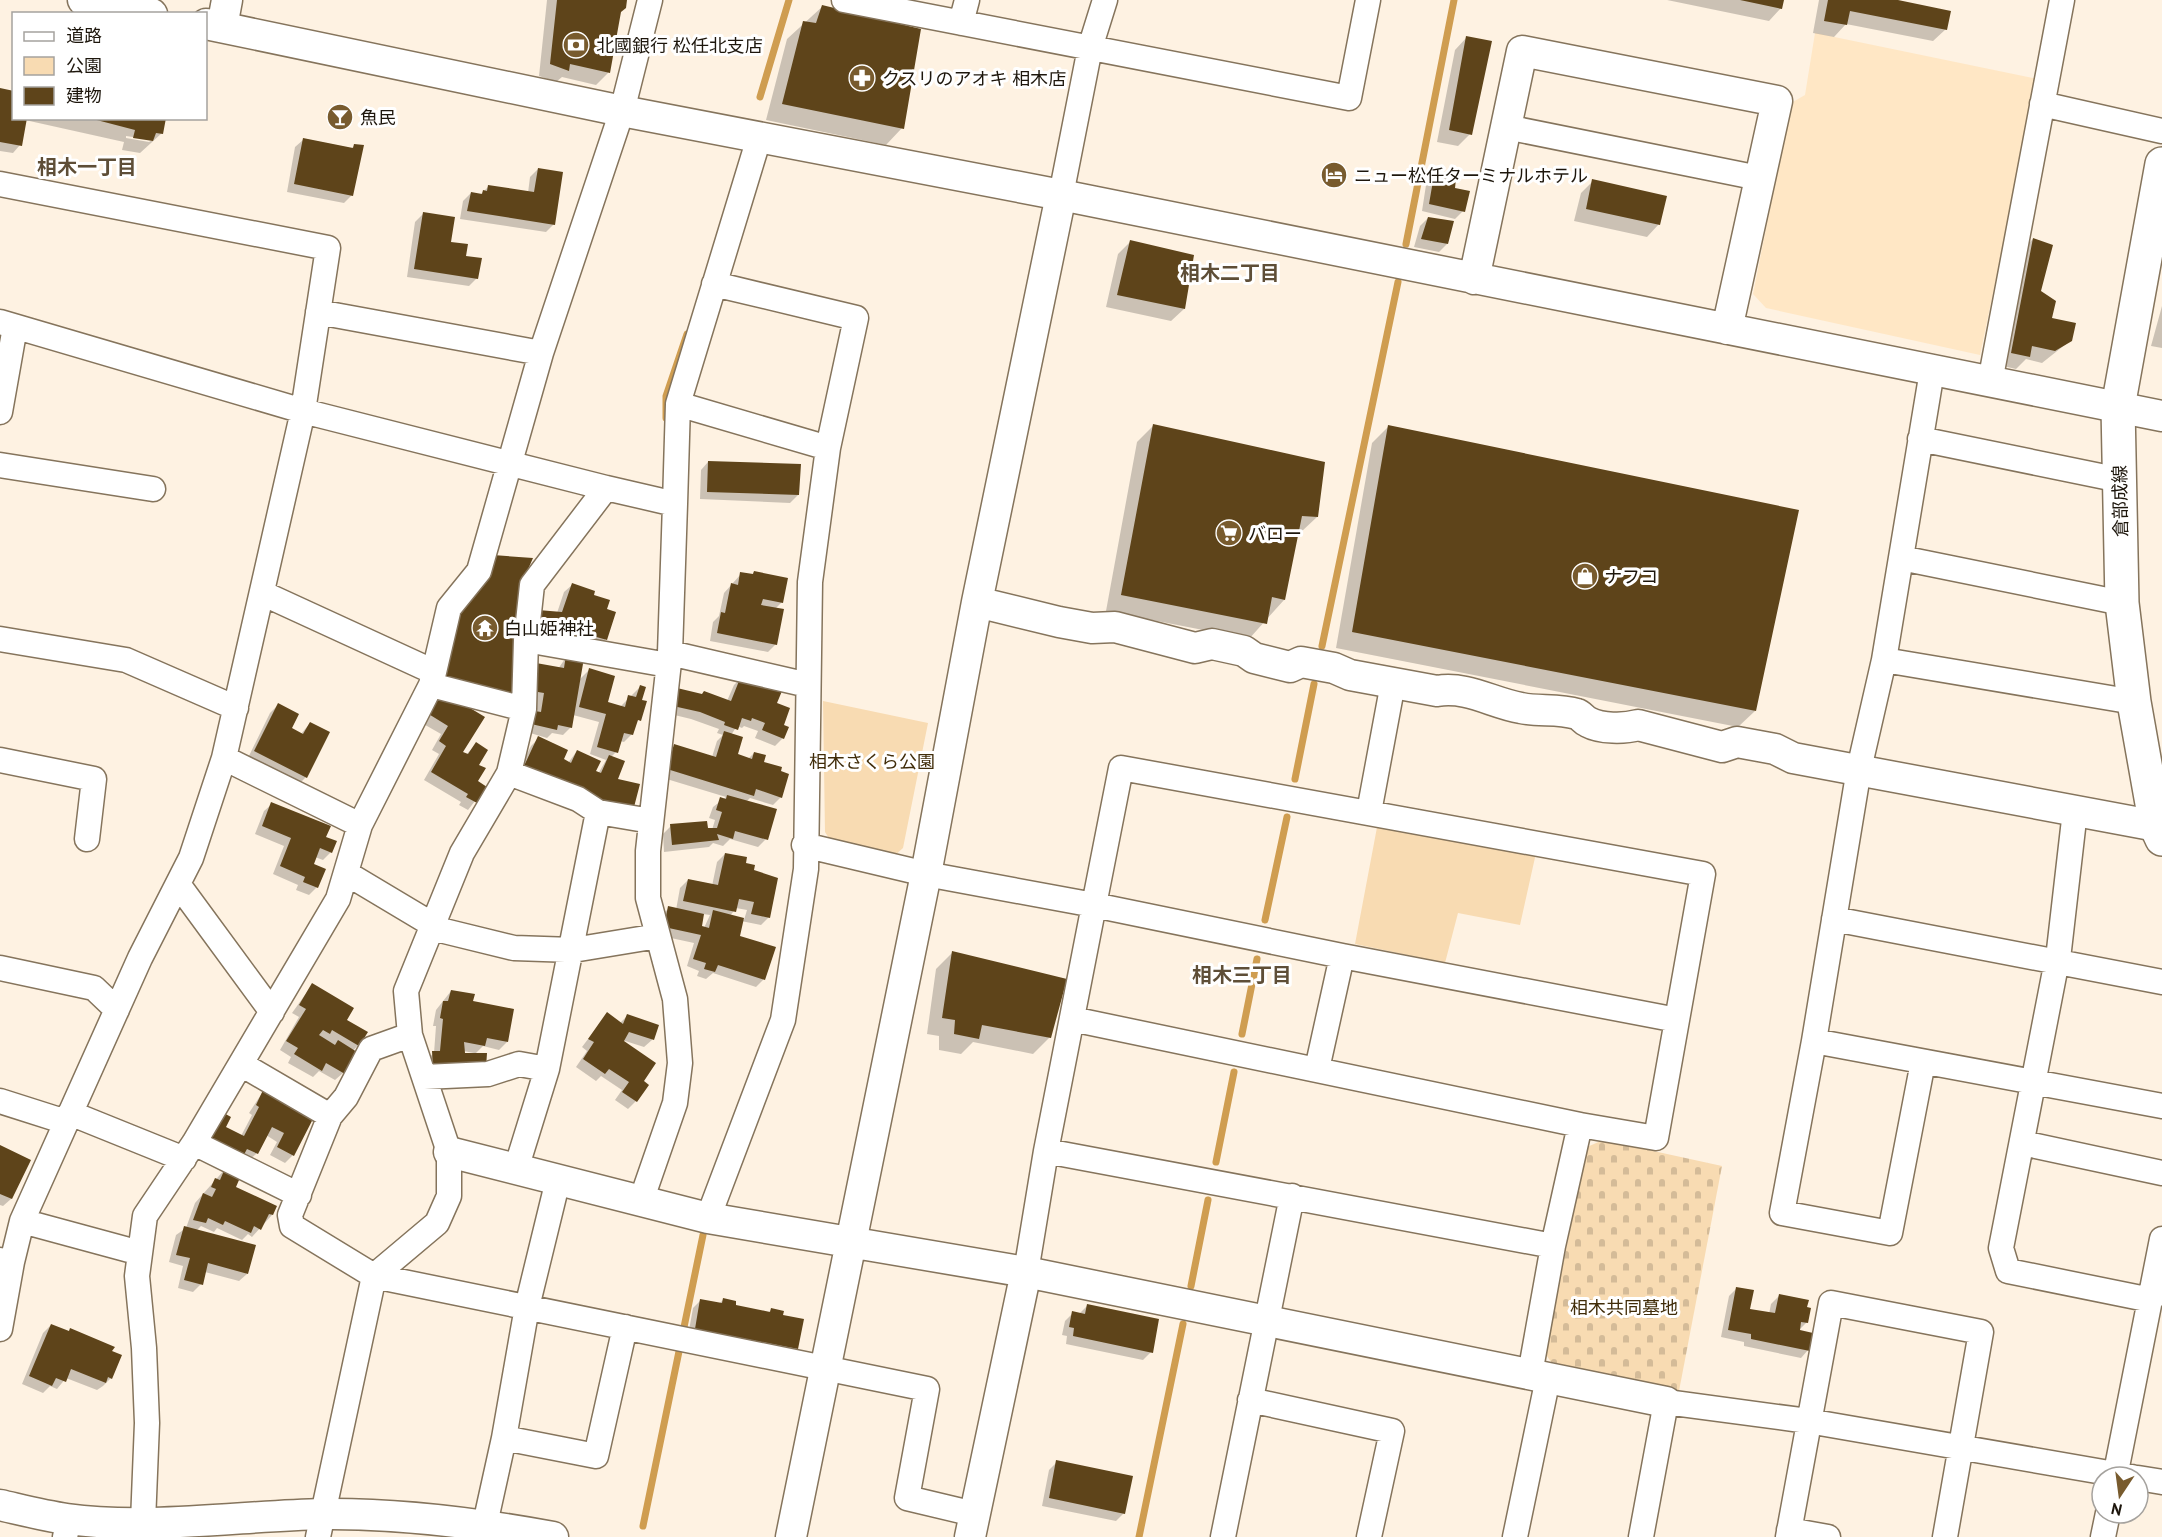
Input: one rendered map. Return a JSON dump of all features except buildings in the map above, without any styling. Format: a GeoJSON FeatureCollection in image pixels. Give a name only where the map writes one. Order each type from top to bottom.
{"type":"FeatureCollection","features":[{"type":"Feature","properties":{"kind":"main road","name":"倉部成線"},"geometry":{"type":"LineString","coordinates":[[2160,831],[2134,702],[2122,603],[2118,407],[2162,164]]}},
{"type":"Feature","properties":{"kind":"street"},"geometry":{"type":"LineString","coordinates":[[83,0],[142,12]]}},
{"type":"Feature","properties":{"kind":"street"},"geometry":{"type":"LineString","coordinates":[[143,1522],[147,1423],[144,1348],[137,1276],[145,1216],[189,1151],[242,1064],[338,899],[360,825],[432,679],[449,608],[479,571],[541,353],[621,111],[650,0]]}},
{"type":"Feature","properties":{"kind":"street"},"geometry":{"type":"LineString","coordinates":[[844,0],[964,11],[1090,48],[1349,98],[1368,0]]}},
{"type":"Feature","properties":{"kind":"street"},"geometry":{"type":"LineString","coordinates":[[791,1537],[1090,48],[1105,0]]}},
{"type":"Feature","properties":{"kind":"street"},"geometry":{"type":"LineString","coordinates":[[1990,382],[2062,0]]}},
{"type":"Feature","properties":{"kind":"street"},"geometry":{"type":"LineString","coordinates":[[218,17],[621,111],[1061,195],[2162,416]]}},
{"type":"Feature","properties":{"kind":"street"},"geometry":{"type":"LineString","coordinates":[[1474,279],[1522,51],[1777,101],[1727,329]]}},
{"type":"Feature","properties":{"kind":"street"},"geometry":{"type":"LineString","coordinates":[[2042,104],[2162,131]]}},
{"type":"Feature","properties":{"kind":"street"},"geometry":{"type":"LineString","coordinates":[[1506,128],[1759,178]]}},
{"type":"Feature","properties":{"kind":"street"},"geometry":{"type":"LineString","coordinates":[[641,1201],[675,1103],[680,1063],[675,999],[648,898],[651,821],[669,659],[678,404],[759,138]]}},
{"type":"Feature","properties":{"kind":"street"},"geometry":{"type":"LineString","coordinates":[[0,184],[328,248],[303,411],[224,758],[191,858],[117,1010],[6,1261],[0,1329]]}},
{"type":"Feature","properties":{"kind":"street"},"geometry":{"type":"LineString","coordinates":[[708,1218],[783,1020],[806,869],[804,845],[810,582],[828,448],[856,318],[714,284]]}},
{"type":"Feature","properties":{"kind":"street"},"geometry":{"type":"LineString","coordinates":[[318,312],[541,353]]}},
{"type":"Feature","properties":{"kind":"street"},"geometry":{"type":"LineString","coordinates":[[0,412],[8,325],[303,411],[675,504]]}},
{"type":"Feature","properties":{"kind":"street"},"geometry":{"type":"LineString","coordinates":[[1923,1062],[1890,1233],[1782,1213],[1814,1041],[1859,769],[1884,660],[1932,371]]}},
{"type":"Feature","properties":{"kind":"street"},"geometry":{"type":"LineString","coordinates":[[678,404],[828,448]]}},
{"type":"Feature","properties":{"kind":"street"},"geometry":{"type":"LineString","coordinates":[[1920,439],[2120,480]]}},
{"type":"Feature","properties":{"kind":"street"},"geometry":{"type":"LineString","coordinates":[[0,465],[153,489]]}},
{"type":"Feature","properties":{"kind":"street"},"geometry":{"type":"LineString","coordinates":[[321,1526],[374,1276],[437,1223],[449,1196],[449,1152],[410,1035],[406,991],[462,853],[509,772],[525,709],[526,640],[532,585],[606,488]]}},
{"type":"Feature","properties":{"kind":"street"},"geometry":{"type":"LineString","coordinates":[[1901,558],[2122,603]]}},
{"type":"Feature","properties":{"kind":"street"},"geometry":{"type":"LineString","coordinates":[[262,593],[432,679],[525,709]]}},
{"type":"Feature","properties":{"kind":"street"},"geometry":{"type":"LineString","coordinates":[[977,602],[1092,628],[1115,627],[1195,648],[1212,644],[1244,651],[1254,658],[1290,667],[1301,662],[1393,683],[1437,691],[1451,689],[1486,696],[1494,703],[1525,709],[1543,708],[1579,714],[1588,722],[1625,729],[1638,725],[1722,747],[1737,742],[1775,749],[1792,758],[2074,811],[2160,831]]}},
{"type":"Feature","properties":{"kind":"street"},"geometry":{"type":"LineString","coordinates":[[0,639],[126,660],[236,708]]}},
{"type":"Feature","properties":{"kind":"street"},"geometry":{"type":"LineString","coordinates":[[526,640],[669,659],[807,685]]}},
{"type":"Feature","properties":{"kind":"street"},"geometry":{"type":"LineString","coordinates":[[1884,660],[2134,702]]}},
{"type":"Feature","properties":{"kind":"street"},"geometry":{"type":"LineString","coordinates":[[1369,812],[1393,683]]}},
{"type":"Feature","properties":{"kind":"street"},"geometry":{"type":"LineString","coordinates":[[224,758],[360,825]]}},
{"type":"Feature","properties":{"kind":"street"},"geometry":{"type":"LineString","coordinates":[[0,760],[94,779],[87,839]]}},
{"type":"Feature","properties":{"kind":"street"},"geometry":{"type":"LineString","coordinates":[[410,1035],[371,1049],[346,1097],[330,1116],[290,1215],[292,1226],[374,1276],[927,1389],[907,1498],[972,1526],[1026,1272],[1046,1151],[1121,768],[1702,874],[1656,1138],[1580,1125],[1072,1019]]}},
{"type":"Feature","properties":{"kind":"street"},"geometry":{"type":"LineString","coordinates":[[509,772],[578,799],[598,812],[651,821]]}},
{"type":"Feature","properties":{"kind":"street"},"geometry":{"type":"LineString","coordinates":[[2074,811],[2056,962],[2001,1248],[2008,1272],[2151,1299]]}},
{"type":"Feature","properties":{"kind":"street"},"geometry":{"type":"LineString","coordinates":[[516,1169],[547,1069],[573,950],[598,812]]}},
{"type":"Feature","properties":{"kind":"street"},"geometry":{"type":"LineString","coordinates":[[804,845],[926,873],[1677,1020]]}},
{"type":"Feature","properties":{"kind":"street"},"geometry":{"type":"LineString","coordinates":[[346,873],[433,926],[514,948],[573,950],[658,936]]}},
{"type":"Feature","properties":{"kind":"street"},"geometry":{"type":"LineString","coordinates":[[178,884],[272,1012]]}},
{"type":"Feature","properties":{"kind":"street"},"geometry":{"type":"LineString","coordinates":[[1834,919],[2162,982]]}},
{"type":"Feature","properties":{"kind":"street"},"geometry":{"type":"LineString","coordinates":[[1317,1069],[1342,956]]}},
{"type":"Feature","properties":{"kind":"street"},"geometry":{"type":"LineString","coordinates":[[0,968],[94,988],[117,1010]]}},
{"type":"Feature","properties":{"kind":"street"},"geometry":{"type":"LineString","coordinates":[[1814,1041],[2162,1106]]}},
{"type":"Feature","properties":{"kind":"street"},"geometry":{"type":"LineString","coordinates":[[242,1064],[330,1116]]}},
{"type":"Feature","properties":{"kind":"street"},"geometry":{"type":"LineString","coordinates":[[424,1077],[488,1074],[519,1064],[547,1069]]}},
{"type":"Feature","properties":{"kind":"street"},"geometry":{"type":"LineString","coordinates":[[0,1101],[68,1117],[189,1151],[299,1195]]}},
{"type":"Feature","properties":{"kind":"street"},"geometry":{"type":"LineString","coordinates":[[1515,1537],[1539,1376],[1553,1246],[1580,1125]]}},
{"type":"Feature","properties":{"kind":"street"},"geometry":{"type":"LineString","coordinates":[[2022,1143],[2162,1173]]}},
{"type":"Feature","properties":{"kind":"street"},"geometry":{"type":"LineString","coordinates":[[1046,1151],[1553,1246]]}},
{"type":"Feature","properties":{"kind":"street"},"geometry":{"type":"LineString","coordinates":[[449,1152],[708,1218],[1026,1272],[1666,1402],[1808,1421],[2090,1471]]}},
{"type":"Feature","properties":{"kind":"street"},"geometry":{"type":"LineString","coordinates":[[485,1524],[504,1438],[527,1307],[558,1180]]}},
{"type":"Feature","properties":{"kind":"street"},"geometry":{"type":"LineString","coordinates":[[1222,1537],[1292,1196]]}},
{"type":"Feature","properties":{"kind":"street"},"geometry":{"type":"LineString","coordinates":[[22,1221],[140,1253]]}},
{"type":"Feature","properties":{"kind":"street"},"geometry":{"type":"LineString","coordinates":[[2127,1465],[2162,1239]]}},
{"type":"Feature","properties":{"kind":"street"},"geometry":{"type":"LineString","coordinates":[[1828,1537],[1789,1533],[1831,1303],[1835,1303],[1981,1332],[1945,1537]]}},
{"type":"Feature","properties":{"kind":"street"},"geometry":{"type":"LineString","coordinates":[[504,1438],[596,1456],[625,1327]]}},
{"type":"Feature","properties":{"kind":"street"},"geometry":{"type":"LineString","coordinates":[[1251,1400],[1392,1431],[1369,1537]]}},
{"type":"Feature","properties":{"kind":"street"},"geometry":{"type":"LineString","coordinates":[[1641,1537],[1666,1402]]}},
{"type":"Feature","properties":{"kind":"street"},"geometry":{"type":"LineString","coordinates":[[0,1505],[67,1528],[143,1522],[321,1526],[401,1516],[485,1524],[553,1537]]}},
{"type":"Feature","properties":{"kind":"shaded area"},"geometry":{"type":"Polygon","coordinates":[[[1815,33],[2038,79],[1980,355],[1766,308],[1753,294],[1791,103],[1805,95],[1815,33]]]}},
{"type":"Feature","properties":{"kind":"green space","name":"相木さくら公園"},"geometry":{"type":"Polygon","coordinates":[[[823,701],[928,723],[903,848],[893,857],[832,843],[825,832],[823,701]]]}},
{"type":"Feature","properties":{"kind":"green space"},"geometry":{"type":"Polygon","coordinates":[[[1378,822],[1536,853],[1520,925],[1458,913],[1445,963],[1355,944],[1378,822]]]}},
{"type":"Feature","properties":{"kind":"green space","name":"相木共同墓地"},"geometry":{"type":"Polygon","coordinates":[[[1603,1140],[1722,1166],[1679,1391],[1551,1362],[1545,1353],[1587,1147],[1603,1140]]]}},
{"type":"Feature","properties":{"kind":"waterway"},"geometry":{"type":"LineString","coordinates":[[760,97],[789,0]]}},
{"type":"Feature","properties":{"kind":"waterway"},"geometry":{"type":"LineString","coordinates":[[1406,244],[1454,0]]}},
{"type":"Feature","properties":{"kind":"waterway"},"geometry":{"type":"LineString","coordinates":[[1322,646],[1398,282]]}},
{"type":"Feature","properties":{"kind":"waterway"},"geometry":{"type":"LineString","coordinates":[[666,418],[666,396],[687,334]]}},
{"type":"Feature","properties":{"kind":"waterway"},"geometry":{"type":"LineString","coordinates":[[1295,779],[1314,684]]}},
{"type":"Feature","properties":{"kind":"waterway"},"geometry":{"type":"LineString","coordinates":[[1265,920],[1287,817]]}},
{"type":"Feature","properties":{"kind":"waterway"},"geometry":{"type":"LineString","coordinates":[[1242,1034],[1257,959]]}},
{"type":"Feature","properties":{"kind":"waterway"},"geometry":{"type":"LineString","coordinates":[[1216,1162],[1234,1072]]}},
{"type":"Feature","properties":{"kind":"waterway"},"geometry":{"type":"LineString","coordinates":[[1191,1286],[1208,1200]]}},
{"type":"Feature","properties":{"kind":"waterway"},"geometry":{"type":"LineString","coordinates":[[643,1526],[703,1235]]}},
{"type":"Feature","properties":{"kind":"waterway"},"geometry":{"type":"LineString","coordinates":[[1139,1537],[1183,1324]]}},
{"type":"Feature","properties":{"kind":"place","name":"北國銀行 松任北支店"},"geometry":{"type":"Point","coordinates":[576,45]}},
{"type":"Feature","properties":{"kind":"place","name":"クスリのアオキ 相木店"},"geometry":{"type":"Point","coordinates":[862,78]}},
{"type":"Feature","properties":{"kind":"place","name":"魚民"},"geometry":{"type":"Point","coordinates":[340,117]}},
{"type":"Feature","properties":{"kind":"place","name":"ニュー松任ターミナルホテル"},"geometry":{"type":"Point","coordinates":[1334,175]}},
{"type":"Feature","properties":{"kind":"place","name":"バロー"},"geometry":{"type":"Point","coordinates":[1229,533]}},
{"type":"Feature","properties":{"kind":"place","name":"ナフコ"},"geometry":{"type":"Point","coordinates":[1585,576]}},
{"type":"Feature","properties":{"kind":"place","name":"白山姫神社"},"geometry":{"type":"Point","coordinates":[485,628]}},
{"type":"Feature","properties":{"kind":"district","name":"相木一丁目"},"geometry":{"type":"Point","coordinates":[87,167]}},
{"type":"Feature","properties":{"kind":"district","name":"相木二丁目"},"geometry":{"type":"Point","coordinates":[1230,273]}},
{"type":"Feature","properties":{"kind":"district","name":"相木三丁目"},"geometry":{"type":"Point","coordinates":[1242,975]}}]}
